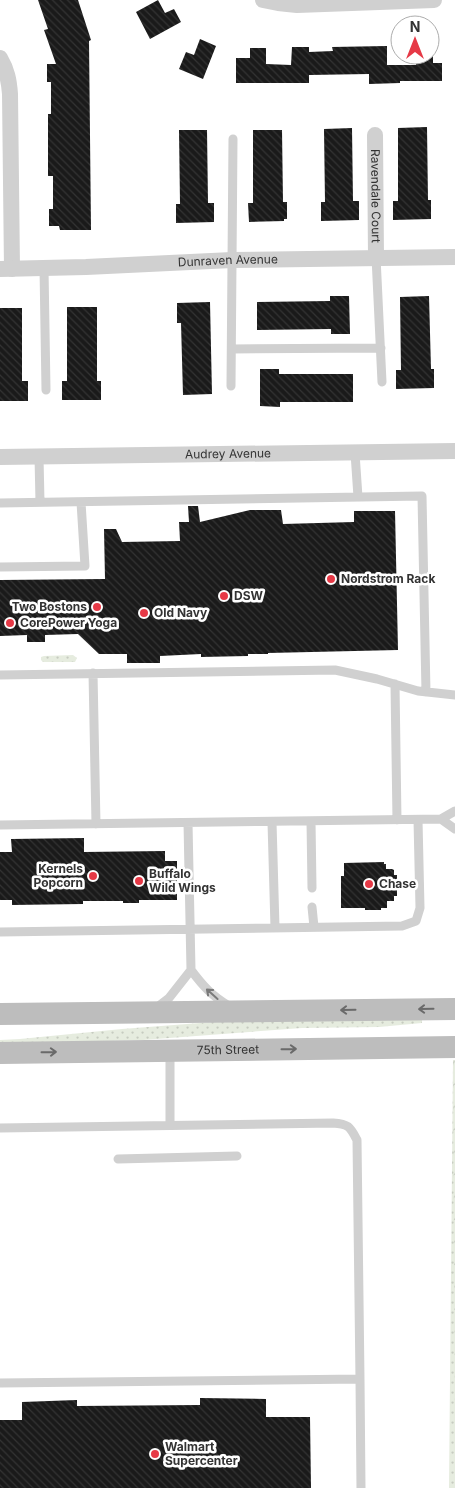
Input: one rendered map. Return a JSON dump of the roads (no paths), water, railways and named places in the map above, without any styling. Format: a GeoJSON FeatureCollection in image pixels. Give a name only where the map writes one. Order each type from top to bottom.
{"type":"FeatureCollection","features":[{"type":"Feature","properties":{"kind":"main road"},"geometry":{"type":"LineString","coordinates":[[0,1014],[455,1009]]}},
{"type":"Feature","properties":{"kind":"main road","name":"75th Street"},"geometry":{"type":"LineString","coordinates":[[0,1053],[455,1046]]}},
{"type":"Feature","properties":{"kind":"street"},"geometry":{"type":"LineString","coordinates":[[263,0],[278,4],[297,5],[434,0]]}},
{"type":"Feature","properties":{"kind":"street"},"geometry":{"type":"LineString","coordinates":[[0,58],[6,69],[10,94],[6,269]]}},
{"type":"Feature","properties":{"kind":"street","name":"Ravendale Court"},"geometry":{"type":"LineString","coordinates":[[376,135],[376,257]]}},
{"type":"Feature","properties":{"kind":"street","name":"Dunraven Avenue"},"geometry":{"type":"LineString","coordinates":[[6,269],[232,260],[455,257]]}},
{"type":"Feature","properties":{"kind":"street","name":"Audrey Avenue"},"geometry":{"type":"LineString","coordinates":[[0,457],[455,452]]}},
{"type":"Feature","properties":{"kind":"lane"},"geometry":{"type":"LineString","coordinates":[[231,386],[233,139]]}},
{"type":"Feature","properties":{"kind":"lane"},"geometry":{"type":"LineString","coordinates":[[376,257],[382,382]]}},
{"type":"Feature","properties":{"kind":"lane"},"geometry":{"type":"LineString","coordinates":[[44,268],[46,390]]}},
{"type":"Feature","properties":{"kind":"lane"},"geometry":{"type":"LineString","coordinates":[[232,349],[381,348]]}},
{"type":"Feature","properties":{"kind":"lane"},"geometry":{"type":"LineString","coordinates":[[356,453],[358,497]]}},
{"type":"Feature","properties":{"kind":"lane"},"geometry":{"type":"LineString","coordinates":[[39,457],[40,502]]}},
{"type":"Feature","properties":{"kind":"lane"},"geometry":{"type":"LineString","coordinates":[[0,503],[422,496],[426,692]]}},
{"type":"Feature","properties":{"kind":"lane"},"geometry":{"type":"LineString","coordinates":[[0,567],[85,566],[82,502]]}},
{"type":"Feature","properties":{"kind":"lane"},"geometry":{"type":"LineString","coordinates":[[0,675],[336,670],[418,691],[455,695]]}},
{"type":"Feature","properties":{"kind":"lane"},"geometry":{"type":"LineString","coordinates":[[93,673],[96,824]]}},
{"type":"Feature","properties":{"kind":"lane"},"geometry":{"type":"LineString","coordinates":[[395,684],[397,820]]}},
{"type":"Feature","properties":{"kind":"lane"},"geometry":{"type":"LineString","coordinates":[[0,825],[418,820],[441,819],[455,811]]}},
{"type":"Feature","properties":{"kind":"lane"},"geometry":{"type":"LineString","coordinates":[[441,819],[455,829]]}},
{"type":"Feature","properties":{"kind":"lane"},"geometry":{"type":"LineString","coordinates":[[0,932],[402,926],[416,921],[420,908],[418,820]]}},
{"type":"Feature","properties":{"kind":"lane"},"geometry":{"type":"LineString","coordinates":[[311,821],[312,888]]}},
{"type":"Feature","properties":{"kind":"lane"},"geometry":{"type":"LineString","coordinates":[[272,822],[275,928]]}},
{"type":"Feature","properties":{"kind":"lane"},"geometry":{"type":"LineString","coordinates":[[188,823],[191,970],[214,997],[238,1012]]}},
{"type":"Feature","properties":{"kind":"lane"},"geometry":{"type":"LineString","coordinates":[[312,908],[314,927]]}},
{"type":"Feature","properties":{"kind":"lane"},"geometry":{"type":"LineString","coordinates":[[151,1012],[168,998],[191,970]]}},
{"type":"Feature","properties":{"kind":"lane"},"geometry":{"type":"LineString","coordinates":[[170,1050],[170,1125]]}},
{"type":"Feature","properties":{"kind":"lane"},"geometry":{"type":"LineString","coordinates":[[0,1128],[333,1123],[342,1124],[350,1128],[358,1140],[361,1488]]}},
{"type":"Feature","properties":{"kind":"lane"},"geometry":{"type":"LineString","coordinates":[[118,1159],[237,1156]]}},
{"type":"Feature","properties":{"kind":"lane"},"geometry":{"type":"LineString","coordinates":[[0,1383],[360,1379]]}},
{"type":"Feature","properties":{"kind":"place","name":"Nordstrom Rack"},"geometry":{"type":"Point","coordinates":[331,579]}},
{"type":"Feature","properties":{"kind":"place","name":"DSW"},"geometry":{"type":"Point","coordinates":[224,596]}},
{"type":"Feature","properties":{"kind":"place","name":"Two Bostons"},"geometry":{"type":"Point","coordinates":[97,607]}},
{"type":"Feature","properties":{"kind":"place","name":"Old Navy"},"geometry":{"type":"Point","coordinates":[144,613]}},
{"type":"Feature","properties":{"kind":"place","name":"CorePower Yoga"},"geometry":{"type":"Point","coordinates":[10,623]}},
{"type":"Feature","properties":{"kind":"place","name":"Kernels Popcorn"},"geometry":{"type":"Point","coordinates":[93,876]}},
{"type":"Feature","properties":{"kind":"place","name":"Buffalo Wild Wings"},"geometry":{"type":"Point","coordinates":[139,881]}},
{"type":"Feature","properties":{"kind":"place","name":"Chase"},"geometry":{"type":"Point","coordinates":[369,884]}},
{"type":"Feature","properties":{"kind":"place","name":"Walmart Supercenter"},"geometry":{"type":"Point","coordinates":[155,1454]}}]}
